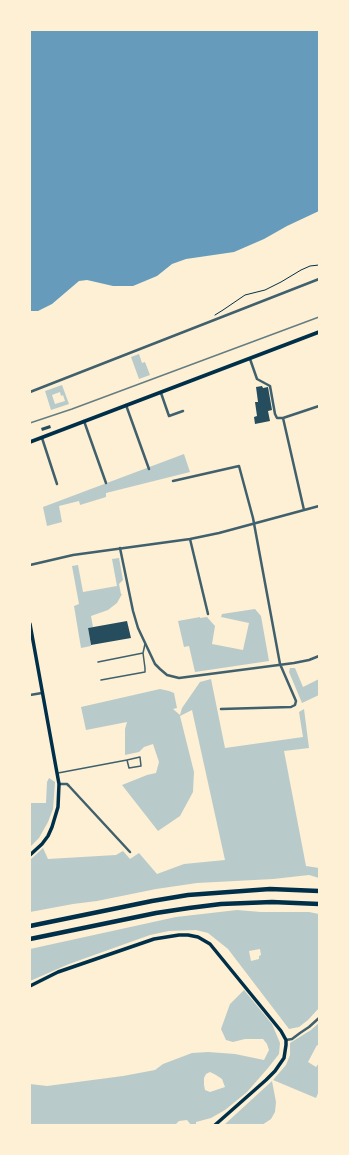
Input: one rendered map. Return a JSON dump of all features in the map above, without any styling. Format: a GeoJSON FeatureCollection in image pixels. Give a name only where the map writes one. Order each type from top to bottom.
{"type":"FeatureCollection","features":[{"type":"Feature","properties":{"kind":"highway"},"geometry":{"type":"LineString","coordinates":[[30,926],[188,895],[270,889],[319,891]]}},
{"type":"Feature","properties":{"kind":"highway"},"geometry":{"type":"LineString","coordinates":[[30,939],[156,913],[221,904],[272,902],[319,904]]}},
{"type":"Feature","properties":{"kind":"main road"},"geometry":{"type":"LineString","coordinates":[[30,442],[250,358],[318,334]]}},
{"type":"Feature","properties":{"kind":"main road"},"geometry":{"type":"LineString","coordinates":[[30,624],[59,784],[58,807],[52,827],[42,844],[30,855]]}},
{"type":"Feature","properties":{"kind":"main road"},"geometry":{"type":"LineString","coordinates":[[30,986],[58,972],[154,939],[179,935],[198,937],[210,944],[224,959],[281,1031],[286,1040],[282,1063],[266,1080],[215,1125]]}},
{"type":"Feature","properties":{"kind":"street"},"geometry":{"type":"LineString","coordinates":[[30,392],[319,279]]}},
{"type":"Feature","properties":{"kind":"street"},"geometry":{"type":"LineString","coordinates":[[250,358],[257,379],[270,386],[274,414],[277,418],[283,418],[319,406]]}},
{"type":"Feature","properties":{"kind":"street"},"geometry":{"type":"LineString","coordinates":[[161,392],[169,416],[183,411]]}},
{"type":"Feature","properties":{"kind":"street"},"geometry":{"type":"LineString","coordinates":[[126,405],[150,468]]}},
{"type":"Feature","properties":{"kind":"street"},"geometry":{"type":"LineString","coordinates":[[283,418],[304,510]]}},
{"type":"Feature","properties":{"kind":"street"},"geometry":{"type":"LineString","coordinates":[[84,421],[106,483]]}},
{"type":"Feature","properties":{"kind":"street"},"geometry":{"type":"LineString","coordinates":[[42,438],[57,484]]}},
{"type":"Feature","properties":{"kind":"street"},"geometry":{"type":"LineString","coordinates":[[173,481],[239,466],[254,523],[280,664],[296,700],[294,706],[291,707],[220,709]]}},
{"type":"Feature","properties":{"kind":"street"},"geometry":{"type":"LineString","coordinates":[[30,565],[67,556],[190,539],[319,506]]}},
{"type":"Feature","properties":{"kind":"street"},"geometry":{"type":"LineString","coordinates":[[190,539],[208,614]]}},
{"type":"Feature","properties":{"kind":"street"},"geometry":{"type":"LineString","coordinates":[[120,548],[138,628],[152,658],[160,669],[167,675],[179,678],[303,661],[319,656]]}},
{"type":"Feature","properties":{"kind":"street"},"geometry":{"type":"LineString","coordinates":[[30,695],[43,693]]}},
{"type":"Feature","properties":{"kind":"street"},"geometry":{"type":"LineString","coordinates":[[59,784],[67,784],[130,852]]}},
{"type":"Feature","properties":{"kind":"street"},"geometry":{"type":"LineString","coordinates":[[286,1040],[300,1033],[319,1018]]}},
{"type":"Feature","properties":{"kind":"lane"},"geometry":{"type":"LineString","coordinates":[[101,680],[144,672],[145,668],[143,653],[145,644]]}},
{"type":"Feature","properties":{"kind":"lane"},"geometry":{"type":"LineString","coordinates":[[98,662],[143,653]]}},
{"type":"Feature","properties":{"kind":"lane"},"geometry":{"type":"LineString","coordinates":[[58,774],[140,757],[141,766],[129,768],[127,760]]}},
{"type":"Feature","properties":{"kind":"path"},"geometry":{"type":"LineString","coordinates":[[214,315],[245,295],[265,290],[301,270],[310,266],[319,265]]}},
{"type":"Feature","properties":{"kind":"shaded area"},"geometry":{"type":"Polygon","coordinates":[[[139,354],[142,363],[145,362],[150,375],[139,379],[131,357],[139,354]]]}},
{"type":"Feature","properties":{"kind":"shaded area"},"geometry":{"type":"Polygon","coordinates":[[[62,385],[69,404],[51,410],[45,391],[62,385]],[[60,392],[52,395],[55,404],[65,401],[63,395],[61,396],[60,392]]]}},
{"type":"Feature","properties":{"kind":"shaded area"},"geometry":{"type":"Polygon","coordinates":[[[184,454],[190,472],[106,493],[106,497],[80,505],[79,501],[59,506],[62,522],[47,526],[43,507],[184,454]]]}},
{"type":"Feature","properties":{"kind":"shaded area"},"geometry":{"type":"Polygon","coordinates":[[[119,558],[123,580],[119,584],[122,594],[117,603],[108,610],[91,616],[93,627],[88,628],[91,646],[81,648],[74,606],[79,604],[72,566],[78,565],[83,592],[117,586],[112,559],[119,558]]]}},
{"type":"Feature","properties":{"kind":"shaded area"},"geometry":{"type":"Polygon","coordinates":[[[255,609],[261,616],[269,661],[195,672],[189,646],[184,647],[178,621],[207,617],[215,626],[212,644],[243,650],[249,623],[221,617],[222,614],[255,609]]]}},
{"type":"Feature","properties":{"kind":"shaded area"},"geometry":{"type":"Polygon","coordinates":[[[290,668],[295,668],[303,687],[319,679],[319,695],[302,703],[289,672],[290,668]]]}},
{"type":"Feature","properties":{"kind":"shaded area"},"geometry":{"type":"Polygon","coordinates":[[[211,679],[225,748],[303,737],[299,712],[304,709],[309,748],[284,751],[306,866],[319,868],[319,878],[309,875],[273,879],[197,883],[30,912],[30,860],[43,848],[48,859],[116,855],[123,851],[130,859],[139,853],[157,874],[184,864],[225,860],[192,710],[180,716],[194,772],[193,792],[180,816],[158,831],[122,785],[156,773],[159,762],[153,744],[144,747],[139,752],[125,755],[125,729],[127,722],[86,730],[81,707],[160,689],[174,693],[177,708],[173,709],[180,715],[182,708],[200,682],[211,679]]]}},
{"type":"Feature","properties":{"kind":"shaded area"},"geometry":{"type":"Polygon","coordinates":[[[49,778],[55,782],[53,809],[39,838],[30,847],[30,803],[46,803],[47,782],[49,778]]]}},
{"type":"Feature","properties":{"kind":"shaded area"},"geometry":{"type":"Polygon","coordinates":[[[237,910],[261,912],[309,912],[319,914],[319,1008],[299,1027],[289,1029],[228,949],[208,933],[196,930],[169,931],[150,935],[69,964],[30,981],[30,949],[176,917],[237,910]],[[260,949],[249,951],[251,961],[259,959],[259,956],[261,955],[260,949]]]}},
{"type":"Feature","properties":{"kind":"shaded area"},"geometry":{"type":"Polygon","coordinates":[[[244,990],[272,1024],[280,1043],[279,1054],[268,1068],[247,1092],[225,1110],[211,1118],[196,1122],[196,1125],[191,1125],[187,1120],[179,1121],[175,1125],[30,1125],[30,1084],[47,1086],[123,1076],[155,1070],[163,1064],[192,1053],[208,1052],[235,1054],[264,1060],[269,1050],[263,1039],[245,1039],[233,1042],[226,1040],[221,1029],[230,1004],[244,990]],[[210,1072],[206,1074],[204,1078],[205,1090],[210,1092],[225,1087],[222,1079],[210,1072]]]}},
{"type":"Feature","properties":{"kind":"shaded area"},"geometry":{"type":"Polygon","coordinates":[[[319,1023],[319,1046],[317,1045],[308,1062],[316,1067],[319,1063],[319,1091],[316,1098],[273,1080],[286,1065],[290,1055],[290,1043],[311,1030],[319,1023]]]}},
{"type":"Feature","properties":{"kind":"shaded area"},"geometry":{"type":"Polygon","coordinates":[[[272,1081],[276,1102],[275,1112],[271,1119],[262,1125],[224,1125],[272,1081]]]}},
{"type":"Feature","properties":{"kind":"water"},"geometry":{"type":"Polygon","coordinates":[[[30,30],[319,30],[319,211],[264,239],[234,252],[186,259],[172,264],[157,276],[133,286],[113,286],[87,280],[79,281],[52,304],[38,311],[30,311],[30,30]]]}},
{"type":"Feature","properties":{"kind":"building"},"geometry":{"type":"Polygon","coordinates":[[[262,386],[263,388],[268,387],[272,410],[268,411],[270,421],[255,424],[254,417],[257,416],[255,402],[258,402],[256,387],[262,386]]]}},
{"type":"Feature","properties":{"kind":"building"},"geometry":{"type":"Polygon","coordinates":[[[50,425],[51,428],[42,431],[41,428],[50,425]]]}},
{"type":"Feature","properties":{"kind":"building"},"geometry":{"type":"Polygon","coordinates":[[[127,621],[131,638],[91,645],[88,628],[127,621]]]}},
{"type":"Feature","properties":{"kind":"railway"},"geometry":{"type":"LineString","coordinates":[[30,423],[72,409],[319,317]]}}]}
